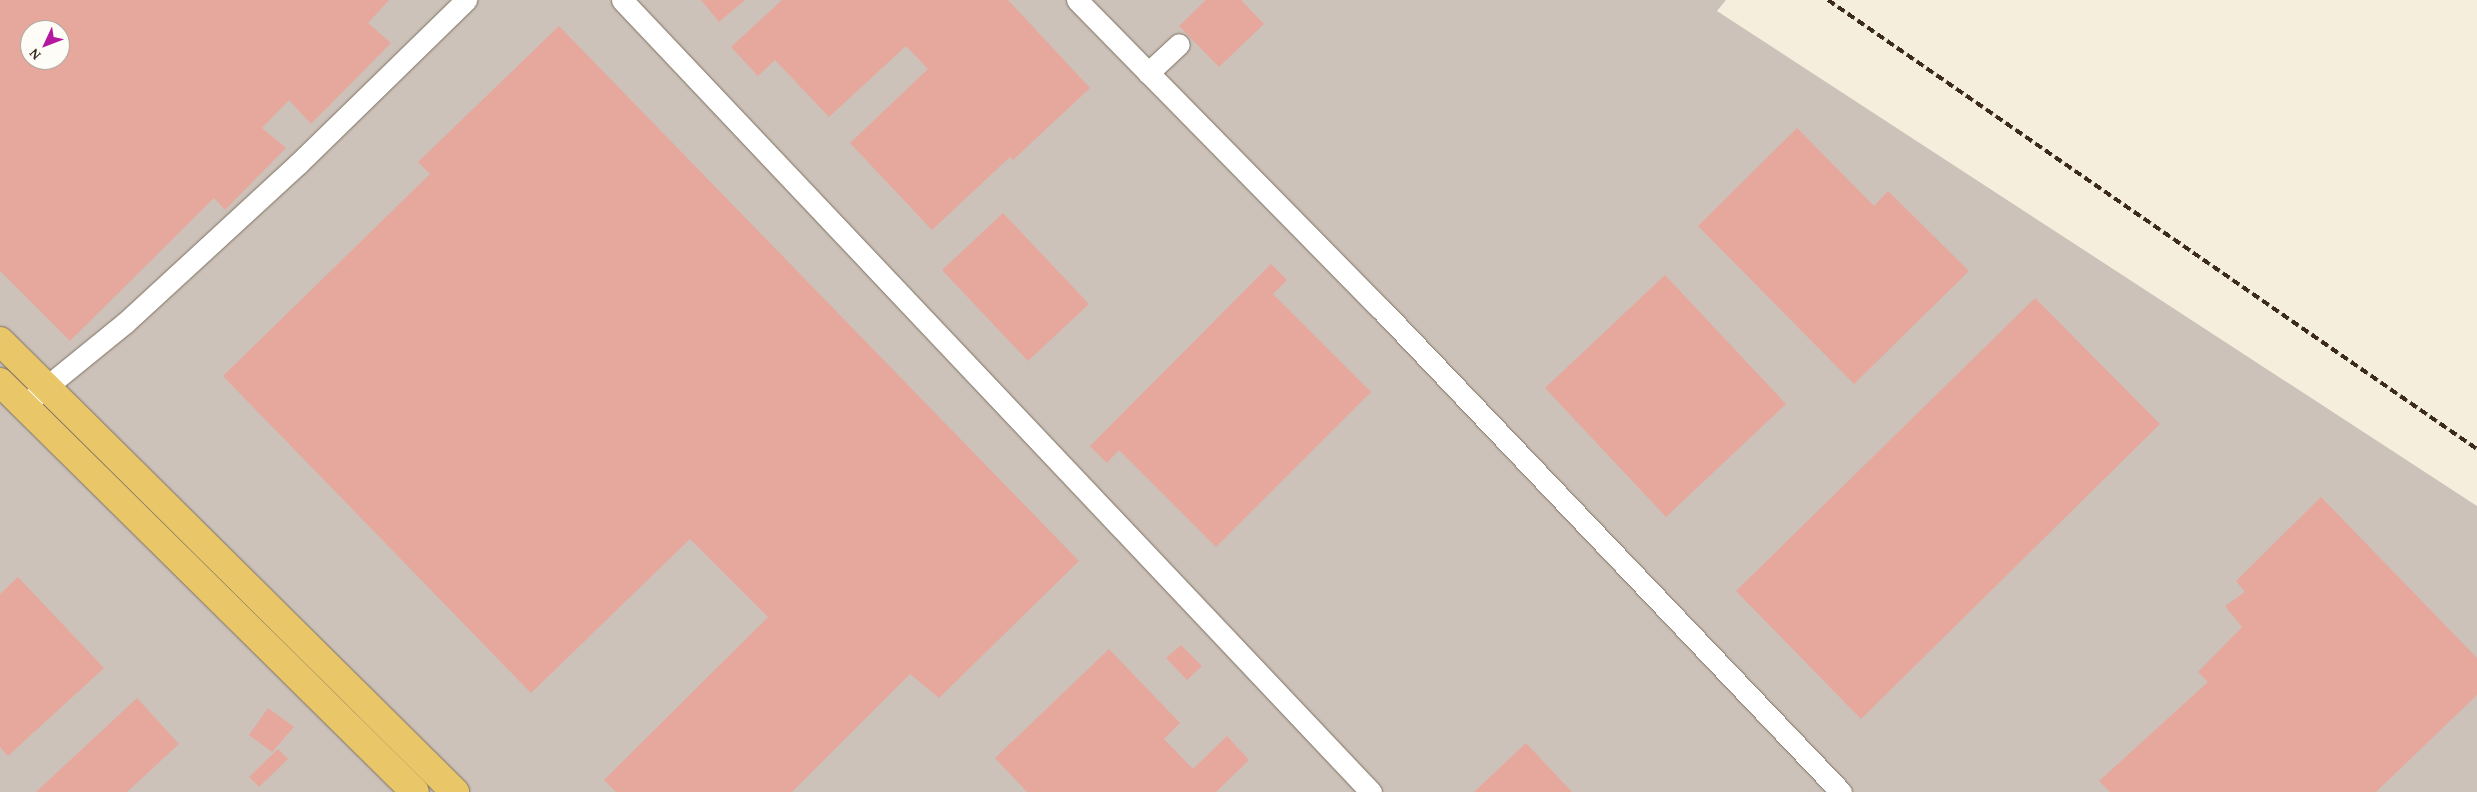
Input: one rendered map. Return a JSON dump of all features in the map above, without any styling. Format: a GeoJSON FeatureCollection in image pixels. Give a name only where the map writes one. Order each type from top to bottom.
{"type":"FeatureCollection","features":[{"type":"Feature","properties":{"kind":"main road"},"geometry":{"type":"LineString","coordinates":[[0,341],[455,792]]}},
{"type":"Feature","properties":{"kind":"main road"},"geometry":{"type":"LineString","coordinates":[[0,382],[415,792]]}},
{"type":"Feature","properties":{"kind":"street"},"geometry":{"type":"LineString","coordinates":[[24,405],[125,322],[298,164],[466,0]]}},
{"type":"Feature","properties":{"kind":"street"},"geometry":{"type":"LineString","coordinates":[[622,0],[1372,792]]}},
{"type":"Feature","properties":{"kind":"street"},"geometry":{"type":"LineString","coordinates":[[1077,0],[1381,310],[1841,792]]}},
{"type":"Feature","properties":{"kind":"street"},"geometry":{"type":"LineString","coordinates":[[1148,73],[1179,44]]}},
{"type":"Feature","properties":{"kind":"shaded area"},"geometry":{"type":"Polygon","coordinates":[[[0,0],[1726,0],[1717,11],[2477,506],[2477,792],[0,792],[0,0]]]}},
{"type":"Feature","properties":{"kind":"building"},"geometry":{"type":"Polygon","coordinates":[[[0,0],[389,0],[368,23],[391,43],[311,124],[289,100],[262,128],[286,148],[225,210],[214,198],[70,341],[0,271],[0,0]]]}},
{"type":"Feature","properties":{"kind":"building"},"geometry":{"type":"Polygon","coordinates":[[[701,0],[745,0],[719,22],[701,0]]]}},
{"type":"Feature","properties":{"kind":"building"},"geometry":{"type":"Polygon","coordinates":[[[782,0],[1008,0],[1090,88],[1013,160],[1010,157],[932,230],[850,143],[928,69],[906,46],[829,117],[775,60],[758,76],[731,47],[782,0]]]}},
{"type":"Feature","properties":{"kind":"building"},"geometry":{"type":"Polygon","coordinates":[[[1206,0],[1241,0],[1264,24],[1219,67],[1179,26],[1206,0]]]}},
{"type":"Feature","properties":{"kind":"building"},"geometry":{"type":"Polygon","coordinates":[[[559,26],[1079,561],[939,698],[910,674],[792,792],[616,792],[604,780],[768,617],[690,539],[531,693],[223,376],[430,174],[418,162],[559,26]]]}},
{"type":"Feature","properties":{"kind":"building"},"geometry":{"type":"Polygon","coordinates":[[[1797,128],[1874,206],[1888,191],[1969,271],[1854,384],[1698,226],[1797,128]]]}},
{"type":"Feature","properties":{"kind":"building"},"geometry":{"type":"Polygon","coordinates":[[[1003,213],[1089,304],[1028,361],[942,270],[1003,213]]]}},
{"type":"Feature","properties":{"kind":"building"},"geometry":{"type":"Polygon","coordinates":[[[1271,264],[1287,280],[1273,294],[1371,392],[1216,547],[1119,450],[1107,463],[1090,446],[1271,264]]]}},
{"type":"Feature","properties":{"kind":"building"},"geometry":{"type":"Polygon","coordinates":[[[1665,275],[1786,404],[1666,517],[1545,388],[1665,275]]]}},
{"type":"Feature","properties":{"kind":"building"},"geometry":{"type":"Polygon","coordinates":[[[2035,298],[2160,424],[1861,719],[1736,591],[2035,298]]]}},
{"type":"Feature","properties":{"kind":"building"},"geometry":{"type":"Polygon","coordinates":[[[2321,497],[2477,658],[2477,695],[2376,792],[2110,792],[2099,781],[2208,682],[2198,672],[2242,627],[2225,606],[2245,592],[2236,581],[2321,497]]]}},
{"type":"Feature","properties":{"kind":"building"},"geometry":{"type":"Polygon","coordinates":[[[18,577],[104,668],[8,756],[0,747],[0,594],[18,577]]]}},
{"type":"Feature","properties":{"kind":"building"},"geometry":{"type":"Polygon","coordinates":[[[1181,645],[1202,666],[1187,680],[1166,658],[1181,645]]]}},
{"type":"Feature","properties":{"kind":"building"},"geometry":{"type":"Polygon","coordinates":[[[1109,649],[1180,723],[1164,739],[1193,769],[1227,736],[1249,760],[1216,792],[1027,792],[995,758],[1109,649]]]}},
{"type":"Feature","properties":{"kind":"building"},"geometry":{"type":"Polygon","coordinates":[[[137,698],[179,744],[127,792],[36,792],[137,698]]]}},
{"type":"Feature","properties":{"kind":"building"},"geometry":{"type":"Polygon","coordinates":[[[268,708],[294,727],[272,752],[249,735],[268,708]]]}},
{"type":"Feature","properties":{"kind":"building"},"geometry":{"type":"Polygon","coordinates":[[[1526,743],[1572,792],[1474,792],[1526,743]]]}},
{"type":"Feature","properties":{"kind":"building"},"geometry":{"type":"Polygon","coordinates":[[[278,749],[288,759],[259,787],[249,777],[278,749]]]}},
{"type":"Feature","properties":{"kind":"railway"},"geometry":{"type":"LineString","coordinates":[[1828,0],[2477,449]]}}]}
